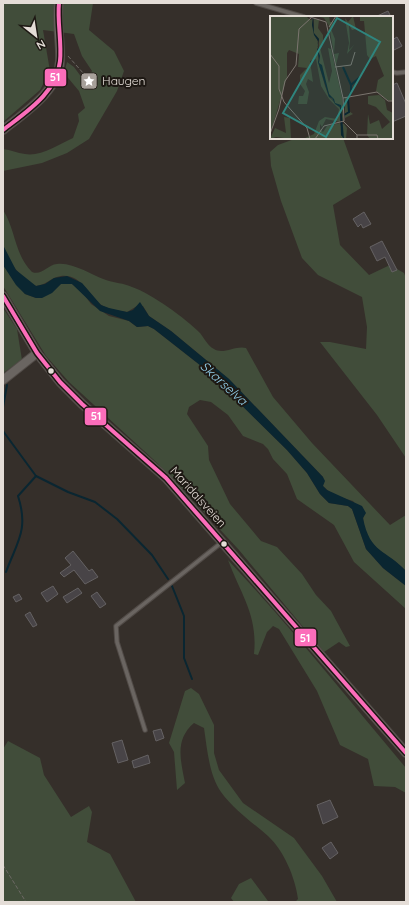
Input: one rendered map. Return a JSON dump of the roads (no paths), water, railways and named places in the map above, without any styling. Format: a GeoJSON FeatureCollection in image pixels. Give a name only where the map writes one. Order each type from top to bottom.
{"type":"FeatureCollection","features":[{"type":"Feature","properties":{"kind":"street"},"geometry":{"type":"LineString","coordinates":[[3,130],[33,105],[51,86],[59,72],[59,3]]}},
{"type":"Feature","properties":{"kind":"street","name":"Maridalsveien"},"geometry":{"type":"LineString","coordinates":[[3,296],[37,353],[70,393],[160,472],[406,753]]}},
{"type":"Feature","properties":{"kind":"street"},"geometry":{"type":"LineString","coordinates":[[3,380],[37,353]]}},
{"type":"Feature","properties":{"kind":"lane"},"geometry":{"type":"LineString","coordinates":[[256,3],[301,16]]}},
{"type":"Feature","properties":{"kind":"lane"},"geometry":{"type":"LineString","coordinates":[[393,72],[406,72]]}},
{"type":"Feature","properties":{"kind":"lane"},"geometry":{"type":"LineString","coordinates":[[145,730],[117,642],[116,626],[222,542]]}},
{"type":"Feature","properties":{"kind":"water","name":"Skarselva"},"geometry":{"type":"Polygon","coordinates":[[[3,245],[16,270],[36,286],[45,284],[54,278],[67,276],[82,283],[101,305],[109,308],[127,312],[133,310],[140,302],[149,316],[171,331],[229,379],[323,477],[325,481],[323,486],[327,490],[362,506],[366,513],[363,518],[370,538],[374,545],[406,571],[406,586],[383,568],[366,549],[352,509],[348,506],[329,503],[320,494],[307,473],[287,450],[205,369],[154,329],[148,326],[137,327],[129,321],[100,311],[72,284],[61,284],[52,293],[42,298],[36,298],[25,294],[16,285],[3,265],[3,245]]]}},
{"type":"Feature","properties":{"kind":"waterway"},"geometry":{"type":"LineString","coordinates":[[3,407],[7,385]]}},
{"type":"Feature","properties":{"kind":"waterway"},"geometry":{"type":"LineString","coordinates":[[3,431],[36,476],[68,492],[95,502],[117,519],[152,555],[168,579]]}},
{"type":"Feature","properties":{"kind":"waterway"},"geometry":{"type":"LineString","coordinates":[[6,572],[18,544],[22,527],[21,508],[18,496],[36,476]]}},
{"type":"Feature","properties":{"kind":"waterway"},"geometry":{"type":"LineString","coordinates":[[172,586],[184,616],[184,658],[192,679]]}},
{"type":"Feature","properties":{"kind":"place","name":"Haugen"},"geometry":{"type":"Point","coordinates":[89,81]}}]}
